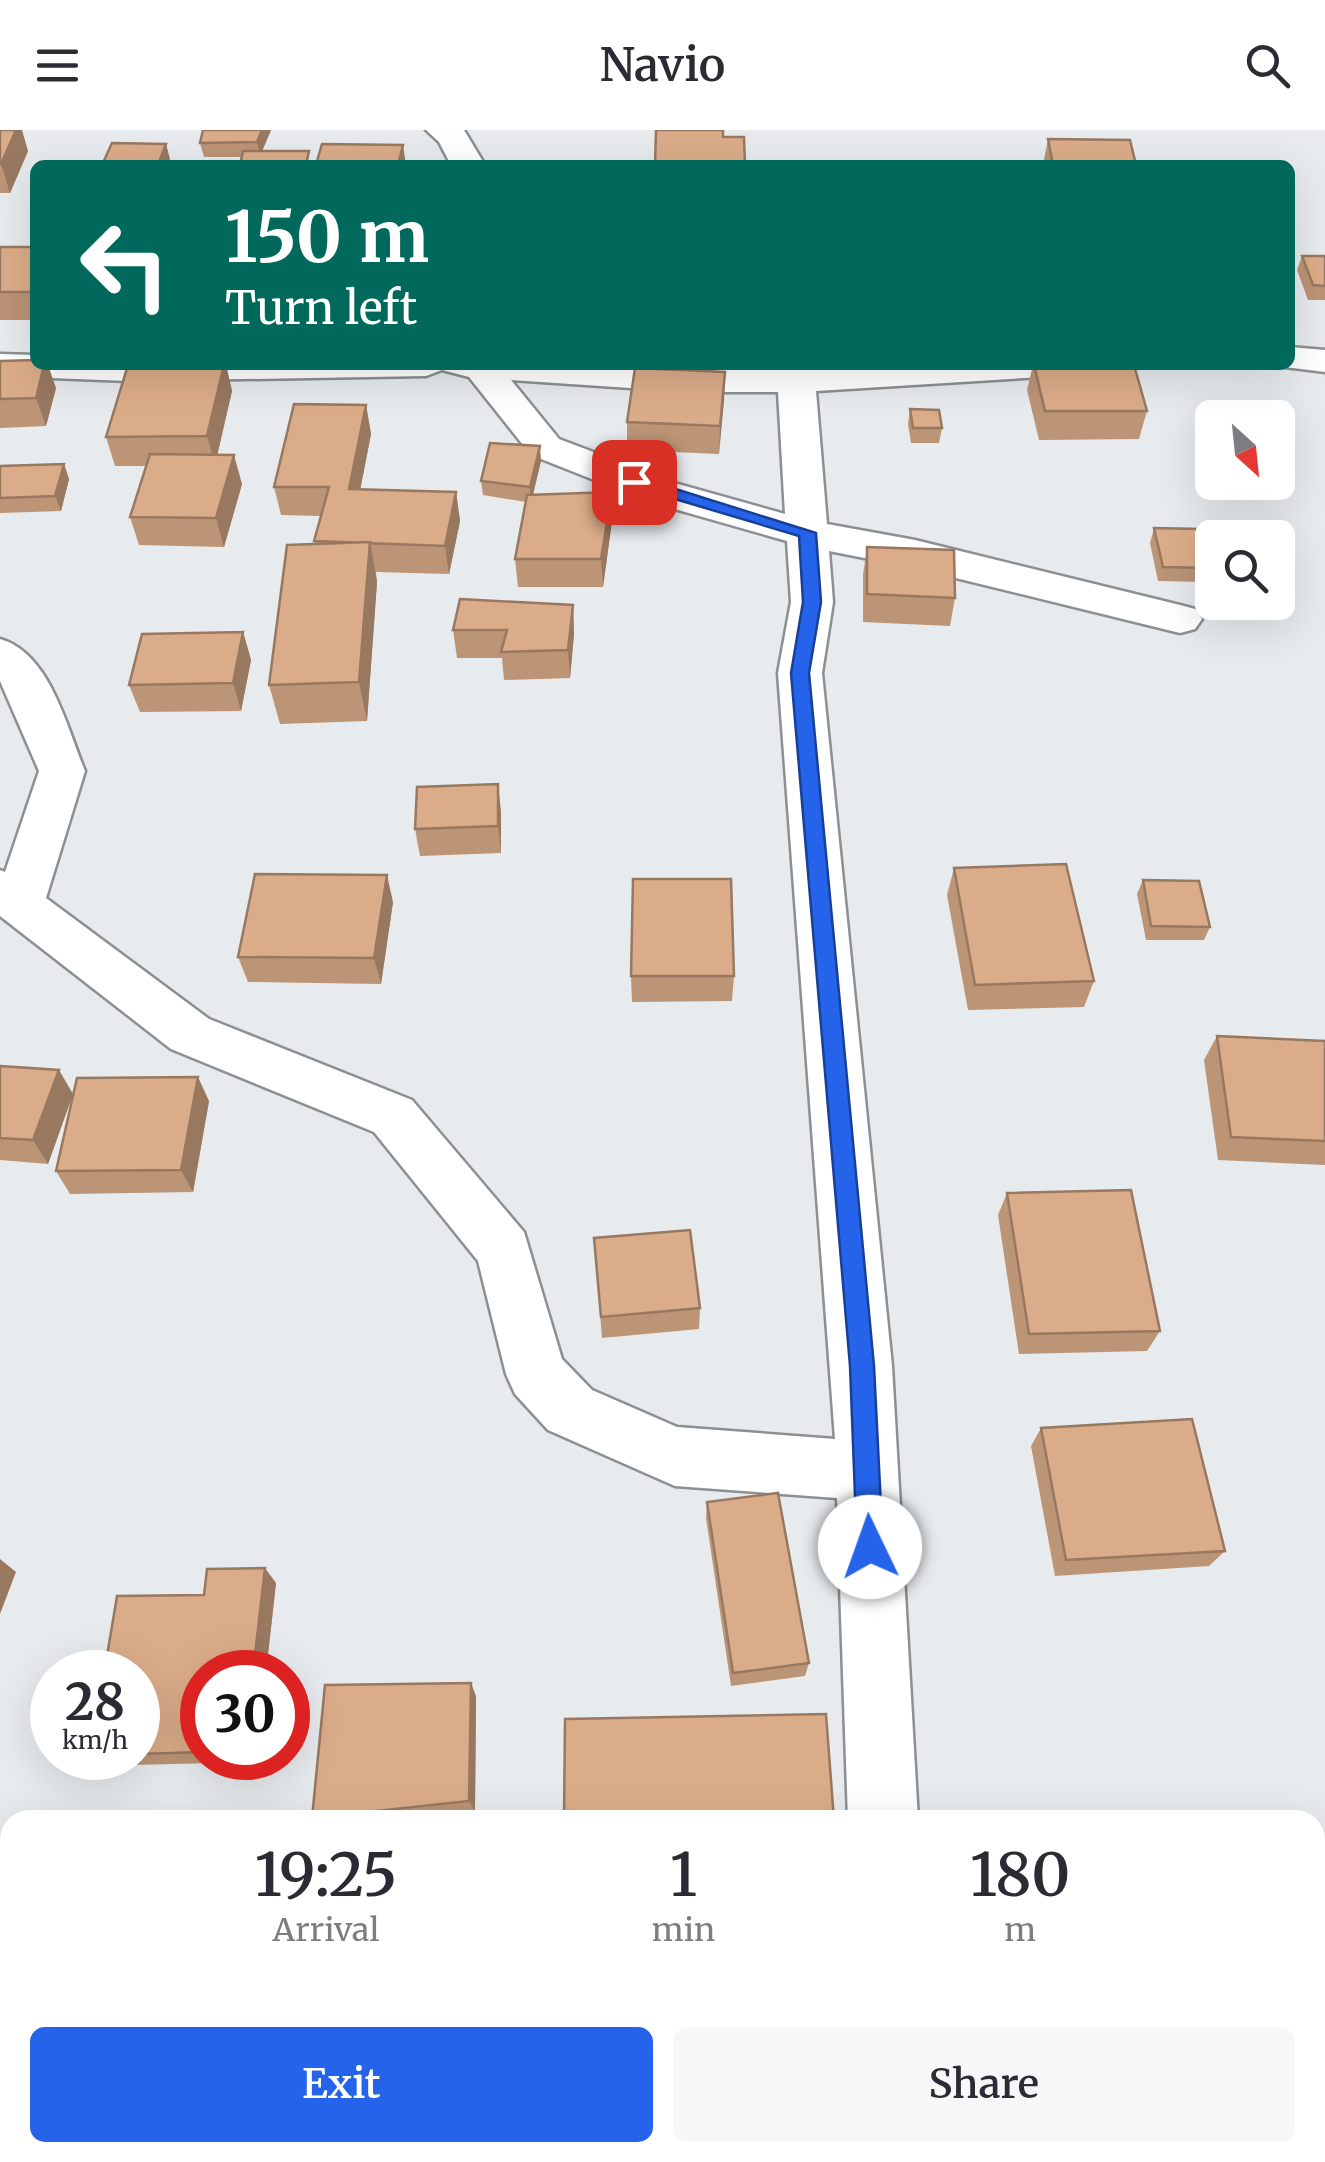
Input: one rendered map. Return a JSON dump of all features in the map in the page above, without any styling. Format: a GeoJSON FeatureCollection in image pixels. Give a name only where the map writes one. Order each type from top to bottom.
{"type":"FeatureCollection","features":[{"type":"Feature","properties":{"kind":"street"},"geometry":{"type":"LineString","coordinates":[[442,130],[452,136],[465,160]]}},
{"type":"Feature","properties":{"kind":"street"},"geometry":{"type":"LineString","coordinates":[[1295,358],[1325,361]]}},
{"type":"Feature","properties":{"kind":"street"},"geometry":{"type":"LineString","coordinates":[[0,364],[30,365]]}},
{"type":"Feature","properties":{"kind":"street"},"geometry":{"type":"LineString","coordinates":[[483,370],[544,447],[664,493],[807,533],[915,554],[1180,619]]}},
{"type":"Feature","properties":{"kind":"street"},"geometry":{"type":"LineString","coordinates":[[545,370],[690,381],[796,381],[976,370]]}},
{"type":"Feature","properties":{"kind":"street"},"geometry":{"type":"LineString","coordinates":[[796,381],[795,410],[812,602],[800,673],[862,1366],[883,1810]]}},
{"type":"Feature","properties":{"kind":"street"},"geometry":{"type":"LineString","coordinates":[[0,654],[22,677],[62,771],[10,896],[190,1034],[393,1116],[504,1250],[536,1374],[570,1410],[675,1456],[866,1471]]}},
{"type":"Feature","properties":{"kind":"building"},"geometry":{"type":"Polygon","coordinates":[[[0,130],[16,130],[1,164],[0,164],[0,130]]]}},
{"type":"Feature","properties":{"kind":"building"},"geometry":{"type":"Polygon","coordinates":[[[203,130],[262,130],[257,142],[200,143],[203,130]]]}},
{"type":"Feature","properties":{"kind":"building"},"geometry":{"type":"Polygon","coordinates":[[[656,130],[723,130],[723,137],[744,137],[745,160],[655,160],[656,130]]]}},
{"type":"Feature","properties":{"kind":"building"},"geometry":{"type":"Polygon","coordinates":[[[1048,139],[1130,140],[1135,160],[1052,160],[1048,139]]]}},
{"type":"Feature","properties":{"kind":"building"},"geometry":{"type":"Polygon","coordinates":[[[112,143],[166,144],[160,160],[104,160],[112,143]]]}},
{"type":"Feature","properties":{"kind":"building"},"geometry":{"type":"Polygon","coordinates":[[[322,144],[403,145],[399,160],[317,160],[322,144]]]}},
{"type":"Feature","properties":{"kind":"building"},"geometry":{"type":"Polygon","coordinates":[[[243,151],[309,151],[307,160],[241,160],[243,151]]]}},
{"type":"Feature","properties":{"kind":"building"},"geometry":{"type":"Polygon","coordinates":[[[0,247],[30,247],[30,292],[0,292],[0,247]]]}},
{"type":"Feature","properties":{"kind":"building"},"geometry":{"type":"Polygon","coordinates":[[[1302,256],[1325,256],[1325,286],[1313,285],[1302,256]]]}},
{"type":"Feature","properties":{"kind":"building"},"geometry":{"type":"Polygon","coordinates":[[[30,360],[30,370],[43,370],[36,398],[0,399],[0,361],[30,360]]]}},
{"type":"Feature","properties":{"kind":"building"},"geometry":{"type":"Polygon","coordinates":[[[126,370],[223,370],[207,436],[106,437],[126,370]]]}},
{"type":"Feature","properties":{"kind":"building"},"geometry":{"type":"Polygon","coordinates":[[[635,370],[725,372],[720,426],[627,422],[635,370]]]}},
{"type":"Feature","properties":{"kind":"building"},"geometry":{"type":"Polygon","coordinates":[[[1035,370],[1135,370],[1147,411],[1045,411],[1035,370]]]}},
{"type":"Feature","properties":{"kind":"building"},"geometry":{"type":"Polygon","coordinates":[[[294,404],[366,405],[349,489],[456,492],[445,546],[314,541],[329,487],[274,487],[294,404]]]}},
{"type":"Feature","properties":{"kind":"building"},"geometry":{"type":"Polygon","coordinates":[[[910,409],[939,410],[942,428],[913,428],[910,409]]]}},
{"type":"Feature","properties":{"kind":"building"},"geometry":{"type":"Polygon","coordinates":[[[490,443],[540,446],[530,487],[481,481],[490,443]]]}},
{"type":"Feature","properties":{"kind":"building"},"geometry":{"type":"Polygon","coordinates":[[[150,454],[234,455],[216,518],[130,517],[150,454]]]}},
{"type":"Feature","properties":{"kind":"building"},"geometry":{"type":"Polygon","coordinates":[[[64,464],[55,496],[0,498],[0,466],[64,464]]]}},
{"type":"Feature","properties":{"kind":"building"},"geometry":{"type":"Polygon","coordinates":[[[612,492],[601,559],[515,559],[527,495],[612,492]]]}},
{"type":"Feature","properties":{"kind":"building"},"geometry":{"type":"Polygon","coordinates":[[[1154,528],[1195,529],[1195,568],[1163,567],[1154,528]]]}},
{"type":"Feature","properties":{"kind":"building"},"geometry":{"type":"Polygon","coordinates":[[[370,542],[359,682],[269,685],[287,545],[370,542]]]}},
{"type":"Feature","properties":{"kind":"building"},"geometry":{"type":"Polygon","coordinates":[[[867,547],[954,550],[955,598],[867,594],[867,547]]]}},
{"type":"Feature","properties":{"kind":"building"},"geometry":{"type":"Polygon","coordinates":[[[460,599],[573,605],[568,650],[501,652],[507,630],[453,630],[460,599]]]}},
{"type":"Feature","properties":{"kind":"building"},"geometry":{"type":"Polygon","coordinates":[[[243,632],[233,683],[129,685],[142,634],[243,632]]]}},
{"type":"Feature","properties":{"kind":"building"},"geometry":{"type":"Polygon","coordinates":[[[498,784],[498,826],[415,829],[417,787],[498,784]]]}},
{"type":"Feature","properties":{"kind":"building"},"geometry":{"type":"Polygon","coordinates":[[[1066,864],[1094,981],[975,985],[954,868],[1066,864]]]}},
{"type":"Feature","properties":{"kind":"building"},"geometry":{"type":"Polygon","coordinates":[[[255,874],[387,875],[374,958],[238,957],[255,874]]]}},
{"type":"Feature","properties":{"kind":"building"},"geometry":{"type":"Polygon","coordinates":[[[633,879],[731,879],[734,976],[631,976],[633,879]]]}},
{"type":"Feature","properties":{"kind":"building"},"geometry":{"type":"Polygon","coordinates":[[[1143,880],[1199,881],[1210,927],[1151,926],[1143,880]]]}},
{"type":"Feature","properties":{"kind":"building"},"geometry":{"type":"Polygon","coordinates":[[[1217,1036],[1325,1041],[1325,1141],[1231,1137],[1217,1036]]]}},
{"type":"Feature","properties":{"kind":"building"},"geometry":{"type":"Polygon","coordinates":[[[0,1066],[59,1070],[33,1140],[0,1138],[0,1066]]]}},
{"type":"Feature","properties":{"kind":"building"},"geometry":{"type":"Polygon","coordinates":[[[198,1077],[181,1170],[56,1171],[77,1078],[198,1077]]]}},
{"type":"Feature","properties":{"kind":"building"},"geometry":{"type":"Polygon","coordinates":[[[1131,1190],[1160,1331],[1029,1334],[1007,1193],[1131,1190]]]}},
{"type":"Feature","properties":{"kind":"building"},"geometry":{"type":"Polygon","coordinates":[[[690,1230],[700,1308],[601,1317],[594,1238],[690,1230]]]}},
{"type":"Feature","properties":{"kind":"building"},"geometry":{"type":"Polygon","coordinates":[[[1192,1419],[1225,1551],[1066,1560],[1041,1428],[1192,1419]]]}},
{"type":"Feature","properties":{"kind":"building"},"geometry":{"type":"Polygon","coordinates":[[[778,1493],[809,1663],[733,1673],[707,1502],[778,1493]]]}},
{"type":"Feature","properties":{"kind":"building"},"geometry":{"type":"Polygon","coordinates":[[[265,1568],[256,1650],[180,1650],[180,1753],[160,1753],[160,1650],[108,1650],[117,1596],[204,1595],[207,1569],[265,1568]]]}},
{"type":"Feature","properties":{"kind":"building"},"geometry":{"type":"Polygon","coordinates":[[[471,1683],[469,1801],[386,1810],[313,1810],[325,1685],[471,1683]]]}},
{"type":"Feature","properties":{"kind":"building"},"geometry":{"type":"Polygon","coordinates":[[[826,1714],[833,1810],[564,1810],[565,1719],[826,1714]]]}},
{"type":"Feature","properties":{"kind":"route"},"geometry":{"type":"LineString","coordinates":[[634,482],[807,533],[812,602],[800,673],[862,1366],[870,1547]]}}]}
